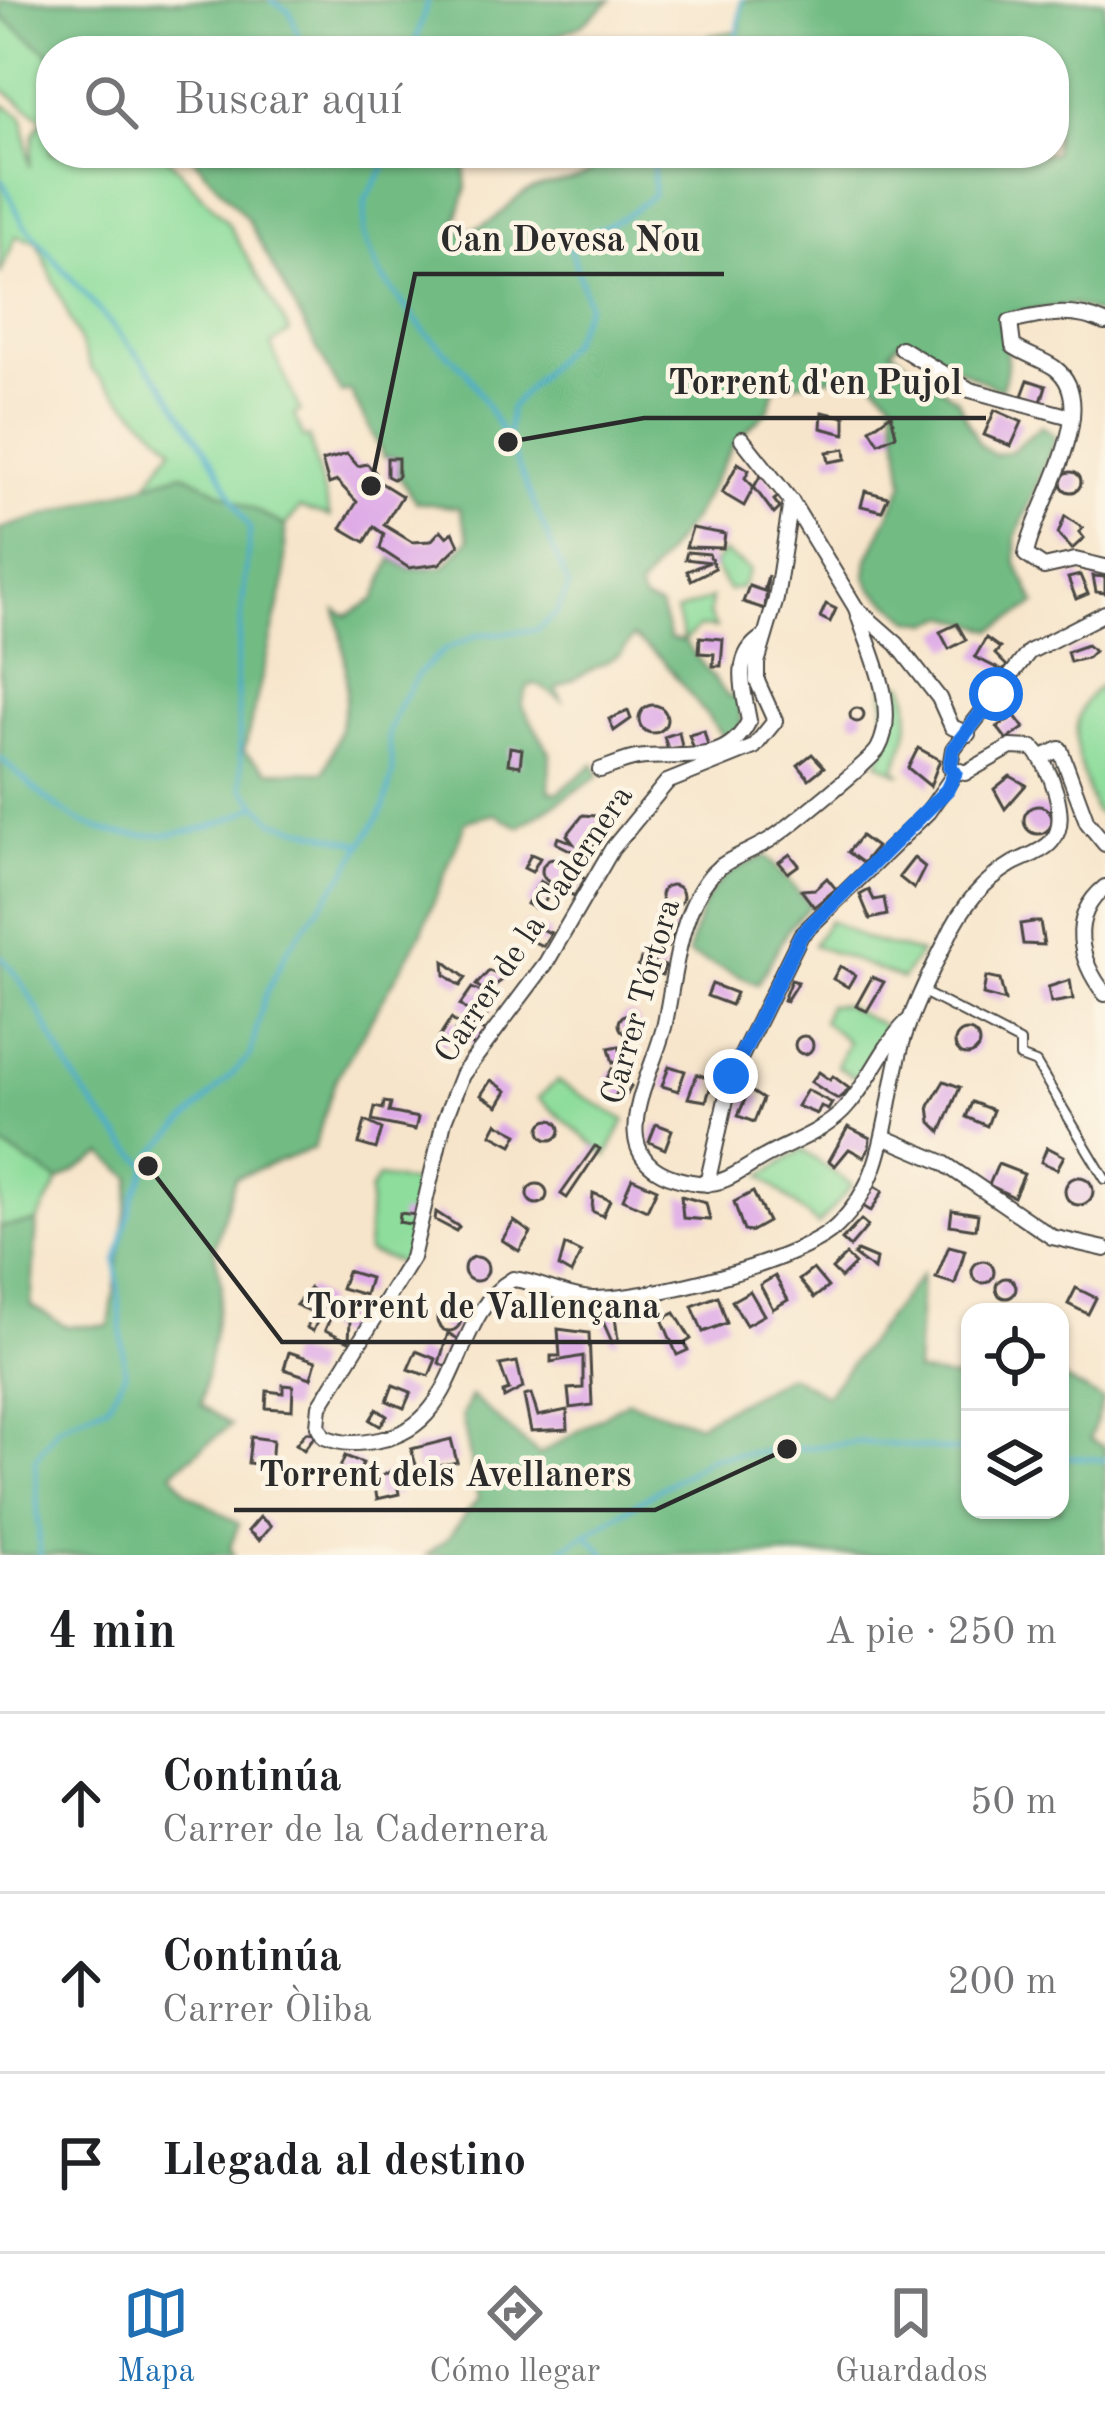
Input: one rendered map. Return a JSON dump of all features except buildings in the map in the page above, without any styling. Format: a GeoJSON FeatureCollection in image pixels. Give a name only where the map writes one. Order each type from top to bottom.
{"type":"FeatureCollection","features":[{"type":"Feature","properties":{"kind":"street"},"geometry":{"type":"LineString","coordinates":[[1105,323],[1069,313],[1010,322],[1013,346],[1056,368],[1067,382],[1071,417],[1066,456],[1035,520],[1026,555],[1044,567],[1075,560],[1105,567]]}},
{"type":"Feature","properties":{"kind":"street"},"geometry":{"type":"LineString","coordinates":[[901,348],[970,390],[1071,417]]}},
{"type":"Feature","properties":{"kind":"street"},"geometry":{"type":"LineString","coordinates":[[742,439],[791,501],[856,608],[897,644],[938,698],[952,727],[968,734]]}},
{"type":"Feature","properties":{"kind":"street","name":"Carrer de la Cadernera"},"geometry":{"type":"LineString","coordinates":[[791,501],[757,681],[775,721],[754,747],[680,775],[657,794],[612,848],[546,963],[462,1075],[444,1121],[412,1258],[320,1406],[318,1426],[324,1437],[343,1444],[390,1438],[412,1429],[442,1396],[494,1294],[513,1279],[592,1299],[629,1295],[766,1262],[818,1241],[857,1201],[886,1138],[903,1040],[946,940],[973,896],[1006,867],[1053,841],[1059,830],[1042,757]]}},
{"type":"Feature","properties":{"kind":"street","name":"Carrer Tórtora"},"geometry":{"type":"LineString","coordinates":[[707,1184],[650,1162],[640,1145],[634,1108],[662,1034],[690,916],[713,873],[773,838],[878,749],[886,715],[856,608]]}},
{"type":"Feature","properties":{"kind":"street"},"geometry":{"type":"LineString","coordinates":[[955,773],[950,767],[953,749],[1029,652],[1105,613]]}},
{"type":"Feature","properties":{"kind":"street"},"geometry":{"type":"LineString","coordinates":[[600,770],[638,758],[707,756],[729,747],[749,721],[742,666],[752,643],[763,637]]}},
{"type":"Feature","properties":{"kind":"street"},"geometry":{"type":"LineString","coordinates":[[955,773],[974,772],[1025,744],[1042,757],[1060,749],[1087,823],[1105,844]]}},
{"type":"Feature","properties":{"kind":"street"},"geometry":{"type":"LineString","coordinates":[[914,1014],[858,1094],[824,1127],[736,1177],[707,1184],[731,1076],[786,959],[801,935],[928,812],[955,773]]}},
{"type":"Feature","properties":{"kind":"street"},"geometry":{"type":"LineString","coordinates":[[1105,887],[1093,897],[1080,936],[1082,957],[1105,994]]}},
{"type":"Feature","properties":{"kind":"street"},"geometry":{"type":"LineString","coordinates":[[886,1138],[942,1162],[1052,1237],[1105,1249]]}},
{"type":"Feature","properties":{"kind":"lane"},"geometry":{"type":"LineString","coordinates":[[925,993],[1020,1042],[1020,1057],[1036,1063],[1105,1179]]}},
{"type":"Feature","properties":{"kind":"green space"},"geometry":{"type":"Polygon","coordinates":[[[0,0],[611,0],[583,24],[556,36],[36,36],[36,43],[0,15],[0,0]]]}},
{"type":"Feature","properties":{"kind":"green space"},"geometry":{"type":"Polygon","coordinates":[[[741,0],[1105,0],[1105,316],[1073,305],[1011,313],[1004,332],[1007,365],[1001,389],[901,341],[891,350],[957,399],[979,444],[994,455],[1012,451],[1041,426],[1056,437],[1016,537],[1016,563],[1036,604],[993,630],[949,616],[931,623],[911,620],[872,589],[866,577],[868,559],[904,483],[893,399],[873,380],[852,374],[775,387],[769,409],[734,443],[694,517],[638,590],[644,601],[660,607],[670,639],[684,641],[728,697],[738,696],[742,726],[727,741],[660,657],[633,637],[621,654],[557,688],[562,700],[536,684],[528,686],[522,705],[550,753],[549,791],[558,793],[594,764],[599,776],[519,827],[495,814],[466,821],[421,934],[335,1081],[314,1148],[235,1178],[214,1249],[222,1286],[201,1405],[231,1425],[172,1472],[187,1492],[239,1524],[230,1547],[234,1555],[0,1555],[0,1227],[37,1222],[31,1305],[65,1326],[109,1326],[131,1177],[103,1154],[59,1181],[0,1144],[0,529],[183,473],[285,526],[285,580],[244,752],[268,771],[324,772],[340,729],[346,692],[336,610],[347,616],[375,599],[392,559],[409,569],[444,567],[469,539],[459,508],[416,502],[398,475],[398,458],[384,457],[350,391],[341,393],[247,219],[202,168],[465,168],[467,188],[454,227],[460,232],[486,224],[533,189],[574,179],[594,168],[1069,168],[1069,36],[709,36],[740,30],[741,0]]]}},
{"type":"Feature","properties":{"kind":"green space"},"geometry":{"type":"Polygon","coordinates":[[[0,15],[36,43],[36,114],[0,87],[0,15]]]}},
{"type":"Feature","properties":{"kind":"green space"},"geometry":{"type":"Polygon","coordinates":[[[4,105],[23,116],[30,167],[36,131],[36,168],[177,168],[227,222],[290,332],[271,345],[300,411],[294,415],[304,438],[309,437],[330,517],[300,508],[285,526],[183,473],[147,484],[173,447],[92,370],[37,242],[16,236],[0,275],[0,118],[4,105]]]}},
{"type":"Feature","properties":{"kind":"green space"},"geometry":{"type":"Polygon","coordinates":[[[723,552],[750,570],[741,588],[728,590],[713,565],[723,552]]]}},
{"type":"Feature","properties":{"kind":"green space"},"geometry":{"type":"Polygon","coordinates":[[[711,598],[709,615],[716,628],[699,627],[684,641],[676,612],[711,598]]]}},
{"type":"Feature","properties":{"kind":"green space"},"geometry":{"type":"Polygon","coordinates":[[[884,680],[904,684],[908,695],[908,726],[895,768],[901,775],[878,762],[886,743],[884,680]]]}},
{"type":"Feature","properties":{"kind":"green space"},"geometry":{"type":"Polygon","coordinates":[[[1105,683],[1105,817],[1095,812],[1076,742],[1081,709],[1105,683]]]}},
{"type":"Feature","properties":{"kind":"green space"},"geometry":{"type":"Polygon","coordinates":[[[766,856],[810,905],[788,929],[758,984],[688,954],[712,892],[732,872],[766,856]]]}},
{"type":"Feature","properties":{"kind":"green space"},"geometry":{"type":"Polygon","coordinates":[[[829,920],[865,939],[920,953],[902,979],[813,945],[829,920]]]}},
{"type":"Feature","properties":{"kind":"green space"},"geometry":{"type":"Polygon","coordinates":[[[828,1005],[844,1005],[888,1028],[856,1078],[837,1066],[848,1042],[823,1021],[828,1005]]]}},
{"type":"Feature","properties":{"kind":"green space"},"geometry":{"type":"Polygon","coordinates":[[[557,1081],[625,1120],[607,1156],[538,1098],[557,1081]]]}},
{"type":"Feature","properties":{"kind":"green space"},"geometry":{"type":"Polygon","coordinates":[[[0,1144],[59,1181],[37,1222],[0,1227],[0,1144]]]}},
{"type":"Feature","properties":{"kind":"green space"},"geometry":{"type":"Polygon","coordinates":[[[802,1150],[852,1185],[818,1225],[762,1176],[802,1150]]]}},
{"type":"Feature","properties":{"kind":"green space"},"geometry":{"type":"Polygon","coordinates":[[[378,1177],[424,1184],[414,1241],[401,1263],[367,1252],[370,1191],[378,1177]]]}},
{"type":"Feature","properties":{"kind":"green space"},"geometry":{"type":"Polygon","coordinates":[[[921,1275],[916,1372],[961,1380],[961,1519],[1069,1519],[1069,1382],[1103,1400],[1090,1439],[1105,1447],[1105,1555],[426,1555],[448,1538],[478,1499],[462,1416],[471,1396],[539,1455],[628,1401],[697,1424],[789,1375],[826,1395],[921,1275]]]}},
{"type":"Feature","properties":{"kind":"waterway"},"geometry":{"type":"LineString","coordinates":[[271,0],[290,12],[299,36]]}},
{"type":"Feature","properties":{"kind":"waterway"},"geometry":{"type":"LineString","coordinates":[[417,36],[428,0]]}},
{"type":"Feature","properties":{"kind":"waterway"},"geometry":{"type":"LineString","coordinates":[[737,36],[742,0]]}},
{"type":"Feature","properties":{"kind":"waterway"},"geometry":{"type":"LineString","coordinates":[[40,1555],[35,1459],[58,1427],[108,1404],[125,1373],[116,1261],[134,1196],[154,1153],[250,1056],[264,998],[288,949],[347,870],[384,808],[393,772],[388,734],[418,674],[444,650],[478,635],[536,630],[556,614],[569,587],[508,442],[466,371],[426,333],[381,276],[363,236],[366,198],[384,168]]}},
{"type":"Feature","properties":{"kind":"waterway"},"geometry":{"type":"LineString","coordinates":[[508,439],[510,408],[570,342],[588,303],[569,244],[629,214],[654,194],[653,168]]}},
{"type":"Feature","properties":{"kind":"waterway"},"geometry":{"type":"LineString","coordinates":[[2,180],[23,223],[163,384],[214,462],[250,530],[236,671],[242,788],[275,822],[362,844]]}},
{"type":"Feature","properties":{"kind":"waterway"},"geometry":{"type":"LineString","coordinates":[[0,758],[66,813],[111,832],[187,832],[256,806]]}},
{"type":"Feature","properties":{"kind":"waterway"},"geometry":{"type":"LineString","coordinates":[[0,956],[32,999],[82,1089],[147,1165]]}},
{"type":"Feature","properties":{"kind":"waterway"},"geometry":{"type":"LineString","coordinates":[[552,1555],[712,1457],[860,1442],[961,1451]]}},
{"type":"Feature","properties":{"kind":"waterway"},"geometry":{"type":"LineString","coordinates":[[1069,1457],[1105,1460]]}},
{"type":"Feature","properties":{"kind":"waterway"},"geometry":{"type":"LineString","coordinates":[[587,1534],[606,1555]]}},
{"type":"Feature","properties":{"kind":"place","name":"Torrent d'en Pujol"},"geometry":{"type":"Point","coordinates":[508,442]}},
{"type":"Feature","properties":{"kind":"place","name":"Can Devesa Nou"},"geometry":{"type":"Point","coordinates":[371,486]}},
{"type":"Feature","properties":{"kind":"place","name":"Torrent de Vallençana"},"geometry":{"type":"Point","coordinates":[148,1166]}},
{"type":"Feature","properties":{"kind":"place","name":"Torrent dels Avellaners"},"geometry":{"type":"Point","coordinates":[787,1449]}},
{"type":"Feature","properties":{"kind":"route"},"geometry":{"type":"LineString","coordinates":[[731,1076],[801,935],[947,790],[955,773],[949,760],[953,749],[996,694]]}}]}
